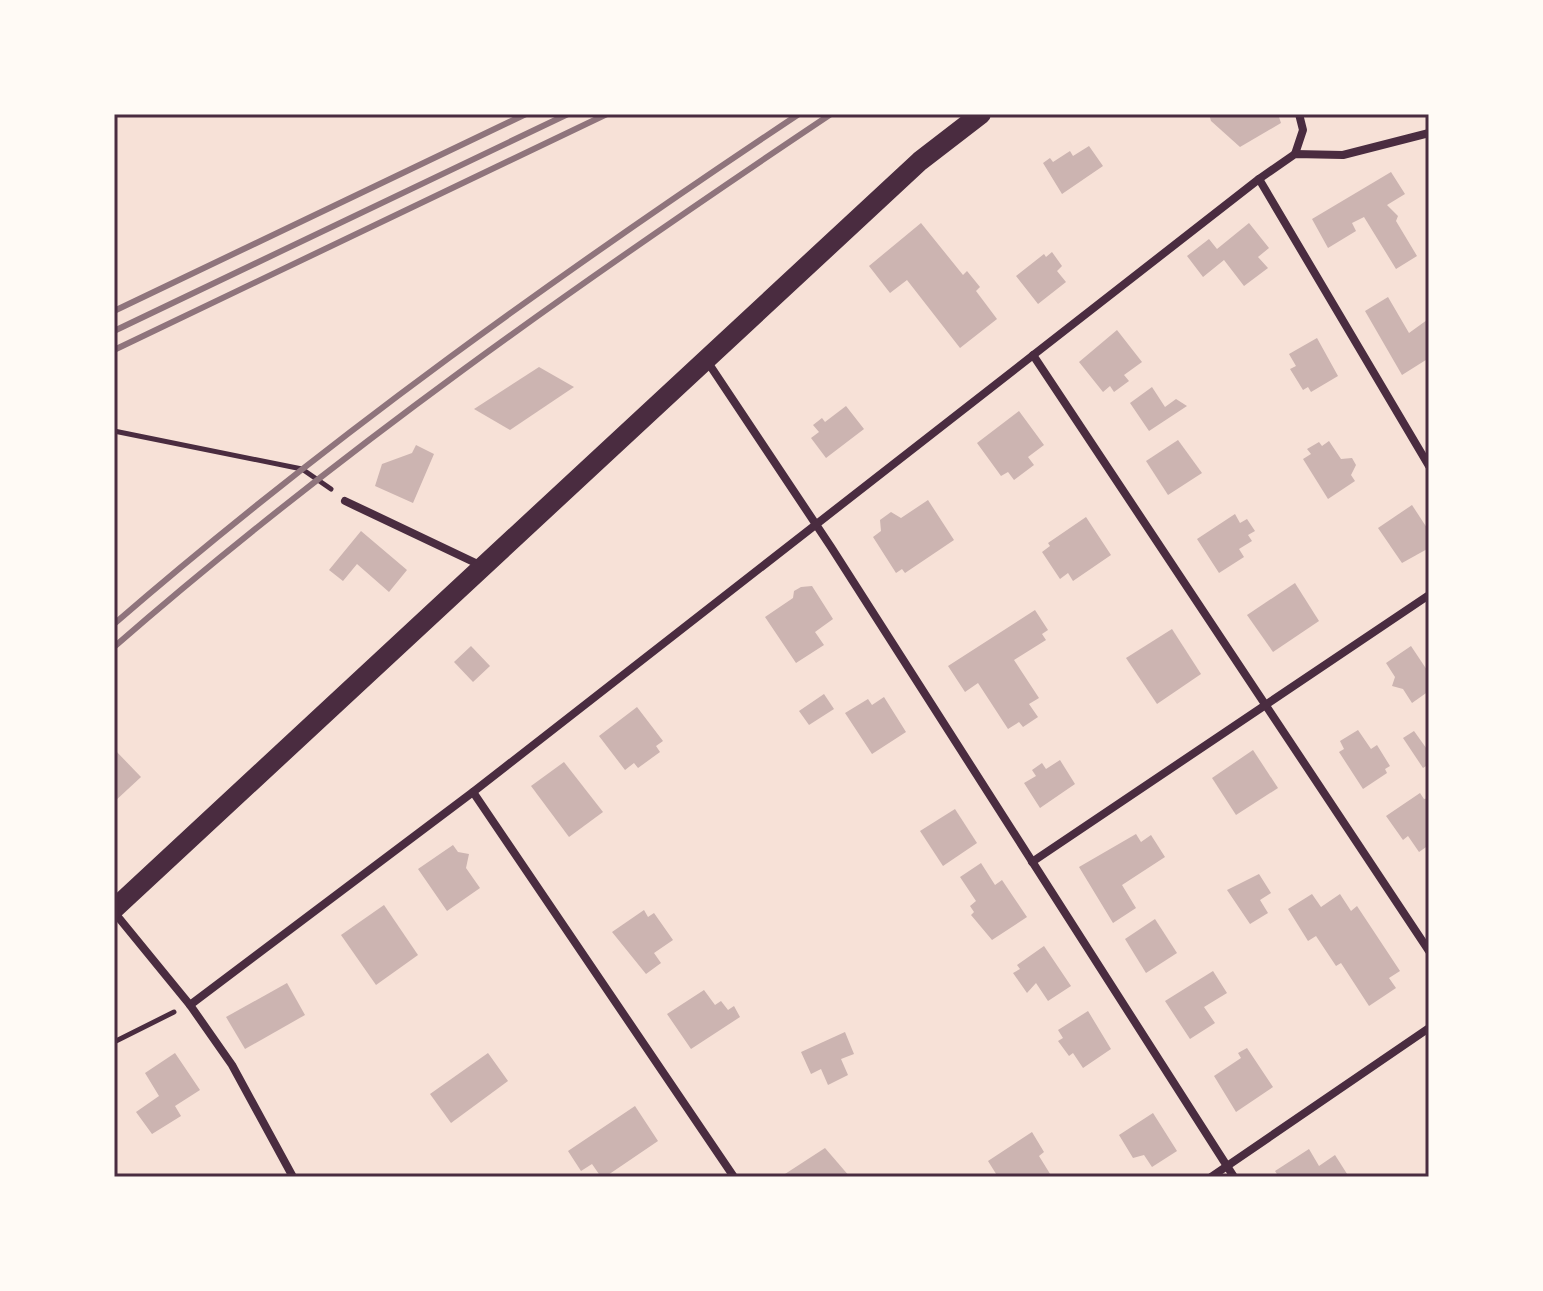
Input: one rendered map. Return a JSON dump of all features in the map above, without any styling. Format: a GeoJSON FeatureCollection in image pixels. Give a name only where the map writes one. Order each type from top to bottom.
{"type":"FeatureCollection","features":[{"type":"Feature","properties":{"kind":"main road"},"geometry":{"type":"LineString","coordinates":[[114,911],[920,161],[981,114]]}},
{"type":"Feature","properties":{"kind":"street"},"geometry":{"type":"LineString","coordinates":[[1295,154],[1303,130],[1299,114]]}},
{"type":"Feature","properties":{"kind":"street"},"geometry":{"type":"LineString","coordinates":[[190,1005],[473,792],[1259,179],[1295,154],[1343,155],[1429,133]]}},
{"type":"Feature","properties":{"kind":"street"},"geometry":{"type":"LineString","coordinates":[[1259,179],[1429,466]]}},
{"type":"Feature","properties":{"kind":"street"},"geometry":{"type":"LineString","coordinates":[[1033,355],[1429,951]]}},
{"type":"Feature","properties":{"kind":"street"},"geometry":{"type":"LineString","coordinates":[[706,360],[817,526],[1234,1177]]}},
{"type":"Feature","properties":{"kind":"street"},"geometry":{"type":"LineString","coordinates":[[345,501],[483,566]]}},
{"type":"Feature","properties":{"kind":"street"},"geometry":{"type":"LineString","coordinates":[[1032,862],[1429,595]]}},
{"type":"Feature","properties":{"kind":"street"},"geometry":{"type":"LineString","coordinates":[[473,792],[734,1177]]}},
{"type":"Feature","properties":{"kind":"street"},"geometry":{"type":"LineString","coordinates":[[114,911],[190,1005],[232,1065],[293,1177]]}},
{"type":"Feature","properties":{"kind":"street"},"geometry":{"type":"LineString","coordinates":[[1211,1177],[1429,1028]]}},
{"type":"Feature","properties":{"kind":"path"},"geometry":{"type":"LineString","coordinates":[[114,431],[302,469],[345,501]]}},
{"type":"Feature","properties":{"kind":"path"},"geometry":{"type":"LineString","coordinates":[[114,1042],[190,1005]]}},
{"type":"Feature","properties":{"kind":"building"},"geometry":{"type":"Polygon","coordinates":[[[1209,114],[1278,114],[1281,123],[1240,147],[1211,121],[1209,114]]]}},
{"type":"Feature","properties":{"kind":"building"},"geometry":{"type":"Polygon","coordinates":[[[1089,146],[1103,166],[1062,194],[1043,163],[1050,158],[1053,162],[1070,151],[1073,156],[1089,146]]]}},
{"type":"Feature","properties":{"kind":"building"},"geometry":{"type":"Polygon","coordinates":[[[1391,172],[1405,194],[1387,205],[1398,216],[1396,221],[1417,256],[1396,269],[1364,217],[1352,223],[1356,231],[1328,248],[1312,219],[1391,172]]]}},
{"type":"Feature","properties":{"kind":"building"},"geometry":{"type":"Polygon","coordinates":[[[921,223],[963,275],[967,271],[980,287],[976,291],[997,319],[960,348],[907,280],[890,293],[869,266],[921,223]]]}},
{"type":"Feature","properties":{"kind":"building"},"geometry":{"type":"Polygon","coordinates":[[[1249,223],[1269,248],[1258,257],[1268,268],[1244,286],[1224,260],[1203,277],[1187,256],[1209,239],[1217,249],[1249,223]]]}},
{"type":"Feature","properties":{"kind":"building"},"geometry":{"type":"Polygon","coordinates":[[[1052,252],[1062,266],[1057,271],[1066,282],[1038,304],[1016,276],[1044,254],[1046,257],[1052,252]]]}},
{"type":"Feature","properties":{"kind":"building"},"geometry":{"type":"Polygon","coordinates":[[[1388,297],[1409,333],[1427,320],[1429,323],[1429,358],[1402,375],[1365,311],[1388,297]]]}},
{"type":"Feature","properties":{"kind":"building"},"geometry":{"type":"Polygon","coordinates":[[[1117,330],[1142,362],[1124,375],[1129,381],[1114,392],[1110,386],[1103,392],[1079,362],[1117,330]]]}},
{"type":"Feature","properties":{"kind":"building"},"geometry":{"type":"Polygon","coordinates":[[[1317,338],[1338,376],[1311,392],[1308,387],[1303,390],[1290,369],[1296,366],[1289,354],[1317,338]]]}},
{"type":"Feature","properties":{"kind":"building"},"geometry":{"type":"Polygon","coordinates":[[[539,367],[574,387],[510,430],[474,409],[539,367]]]}},
{"type":"Feature","properties":{"kind":"building"},"geometry":{"type":"Polygon","coordinates":[[[1152,387],[1165,407],[1176,399],[1187,406],[1149,431],[1130,403],[1152,387]]]}},
{"type":"Feature","properties":{"kind":"building"},"geometry":{"type":"Polygon","coordinates":[[[846,406],[864,429],[826,458],[811,438],[819,432],[813,425],[822,418],[825,422],[846,406]]]}},
{"type":"Feature","properties":{"kind":"building"},"geometry":{"type":"Polygon","coordinates":[[[1019,411],[1044,445],[1028,457],[1034,465],[1014,480],[1008,472],[1001,476],[977,443],[1019,411]]]}},
{"type":"Feature","properties":{"kind":"building"},"geometry":{"type":"Polygon","coordinates":[[[1178,440],[1202,473],[1168,495],[1146,461],[1178,440]]]}},
{"type":"Feature","properties":{"kind":"building"},"geometry":{"type":"Polygon","coordinates":[[[1329,441],[1341,459],[1352,458],[1356,465],[1351,475],[1355,481],[1328,499],[1303,459],[1311,454],[1307,449],[1319,442],[1322,446],[1329,441]]]}},
{"type":"Feature","properties":{"kind":"building"},"geometry":{"type":"Polygon","coordinates":[[[416,445],[434,454],[413,503],[375,486],[382,464],[412,453],[416,445]]]}},
{"type":"Feature","properties":{"kind":"building"},"geometry":{"type":"Polygon","coordinates":[[[928,500],[954,540],[905,573],[902,569],[896,573],[873,537],[881,531],[880,520],[891,512],[901,518],[928,500]]]}},
{"type":"Feature","properties":{"kind":"building"},"geometry":{"type":"Polygon","coordinates":[[[1412,505],[1429,531],[1429,548],[1402,563],[1378,528],[1412,505]]]}},
{"type":"Feature","properties":{"kind":"building"},"geometry":{"type":"Polygon","coordinates":[[[1235,514],[1240,523],[1247,519],[1255,531],[1248,535],[1252,541],[1239,549],[1244,557],[1219,573],[1197,539],[1235,514]]]}},
{"type":"Feature","properties":{"kind":"building"},"geometry":{"type":"Polygon","coordinates":[[[1086,517],[1111,555],[1073,581],[1068,573],[1060,579],[1042,552],[1050,546],[1048,543],[1086,517]]]}},
{"type":"Feature","properties":{"kind":"building"},"geometry":{"type":"Polygon","coordinates":[[[361,531],[407,570],[389,592],[357,564],[343,581],[329,570],[361,531]]]}},
{"type":"Feature","properties":{"kind":"building"},"geometry":{"type":"Polygon","coordinates":[[[1295,583],[1319,621],[1273,652],[1247,615],[1295,583]]]}},
{"type":"Feature","properties":{"kind":"building"},"geometry":{"type":"Polygon","coordinates":[[[812,586],[833,619],[815,632],[824,645],[796,663],[765,617],[793,598],[794,591],[812,586]]]}},
{"type":"Feature","properties":{"kind":"building"},"geometry":{"type":"Polygon","coordinates":[[[1035,610],[1048,630],[1042,634],[1046,640],[1014,660],[1039,698],[1029,704],[1038,717],[1023,727],[1019,722],[1008,729],[978,683],[965,692],[948,666],[1035,610]]]}},
{"type":"Feature","properties":{"kind":"building"},"geometry":{"type":"Polygon","coordinates":[[[1172,629],[1201,674],[1157,704],[1126,658],[1172,629]]]}},
{"type":"Feature","properties":{"kind":"building"},"geometry":{"type":"Polygon","coordinates":[[[471,646],[490,666],[473,682],[454,662],[471,646]]]}},
{"type":"Feature","properties":{"kind":"building"},"geometry":{"type":"Polygon","coordinates":[[[1411,646],[1429,673],[1429,691],[1412,703],[1403,689],[1392,686],[1395,677],[1386,663],[1411,646]]]}},
{"type":"Feature","properties":{"kind":"building"},"geometry":{"type":"Polygon","coordinates":[[[824,694],[834,709],[809,725],[799,711],[824,694]]]}},
{"type":"Feature","properties":{"kind":"building"},"geometry":{"type":"Polygon","coordinates":[[[884,697],[906,732],[872,754],[845,713],[868,699],[872,705],[884,697]]]}},
{"type":"Feature","properties":{"kind":"building"},"geometry":{"type":"Polygon","coordinates":[[[637,707],[663,741],[656,746],[660,752],[638,768],[634,763],[625,770],[599,736],[637,707]]]}},
{"type":"Feature","properties":{"kind":"building"},"geometry":{"type":"Polygon","coordinates":[[[1358,730],[1371,749],[1377,745],[1390,766],[1385,769],[1387,773],[1363,789],[1339,752],[1344,749],[1340,741],[1358,730]]]}},
{"type":"Feature","properties":{"kind":"building"},"geometry":{"type":"Polygon","coordinates":[[[1414,731],[1429,752],[1429,764],[1423,768],[1403,738],[1414,731]]]}},
{"type":"Feature","properties":{"kind":"building"},"geometry":{"type":"Polygon","coordinates":[[[114,749],[141,777],[114,802],[114,749]]]}},
{"type":"Feature","properties":{"kind":"building"},"geometry":{"type":"Polygon","coordinates":[[[1253,750],[1278,788],[1236,815],[1212,778],[1253,750]]]}},
{"type":"Feature","properties":{"kind":"building"},"geometry":{"type":"Polygon","coordinates":[[[1060,760],[1075,784],[1040,808],[1024,783],[1036,776],[1032,770],[1042,763],[1046,769],[1060,760]]]}},
{"type":"Feature","properties":{"kind":"building"},"geometry":{"type":"Polygon","coordinates":[[[564,762],[603,812],[569,837],[531,786],[564,762]]]}},
{"type":"Feature","properties":{"kind":"building"},"geometry":{"type":"Polygon","coordinates":[[[1420,793],[1424,799],[1429,798],[1429,845],[1419,852],[1408,836],[1403,840],[1386,816],[1420,793]]]}},
{"type":"Feature","properties":{"kind":"building"},"geometry":{"type":"Polygon","coordinates":[[[955,809],[977,843],[943,866],[920,831],[955,809]]]}},
{"type":"Feature","properties":{"kind":"building"},"geometry":{"type":"Polygon","coordinates":[[[1136,834],[1141,842],[1151,835],[1165,857],[1122,885],[1136,908],[1113,923],[1079,867],[1136,834]]]}},
{"type":"Feature","properties":{"kind":"building"},"geometry":{"type":"Polygon","coordinates":[[[453,845],[458,852],[469,854],[466,868],[480,888],[447,911],[418,869],[453,845]]]}},
{"type":"Feature","properties":{"kind":"building"},"geometry":{"type":"Polygon","coordinates":[[[981,863],[995,885],[1002,880],[1027,917],[992,940],[971,915],[974,912],[970,906],[976,901],[960,877],[981,863]]]}},
{"type":"Feature","properties":{"kind":"building"},"geometry":{"type":"Polygon","coordinates":[[[1259,874],[1271,893],[1260,900],[1268,913],[1250,924],[1227,890],[1259,874]]]}},
{"type":"Feature","properties":{"kind":"building"},"geometry":{"type":"Polygon","coordinates":[[[1312,894],[1321,907],[1340,894],[1351,911],[1357,906],[1400,971],[1389,978],[1396,988],[1369,1006],[1341,963],[1336,966],[1316,936],[1308,941],[1288,909],[1312,894]]]}},
{"type":"Feature","properties":{"kind":"building"},"geometry":{"type":"Polygon","coordinates":[[[384,905],[418,955],[376,985],[341,935],[384,905]]]}},
{"type":"Feature","properties":{"kind":"building"},"geometry":{"type":"Polygon","coordinates":[[[644,910],[648,917],[654,913],[673,940],[654,953],[661,963],[646,974],[612,932],[644,910]]]}},
{"type":"Feature","properties":{"kind":"building"},"geometry":{"type":"Polygon","coordinates":[[[1155,919],[1177,953],[1146,973],[1125,939],[1155,919]]]}},
{"type":"Feature","properties":{"kind":"building"},"geometry":{"type":"Polygon","coordinates":[[[1044,946],[1071,986],[1048,1001],[1036,983],[1027,993],[1013,973],[1020,969],[1017,965],[1044,946]]]}},
{"type":"Feature","properties":{"kind":"building"},"geometry":{"type":"Polygon","coordinates":[[[1213,971],[1227,993],[1204,1007],[1215,1023],[1190,1039],[1165,1001],[1213,971]]]}},
{"type":"Feature","properties":{"kind":"building"},"geometry":{"type":"Polygon","coordinates":[[[287,983],[305,1015],[245,1049],[226,1017],[287,983]]]}},
{"type":"Feature","properties":{"kind":"building"},"geometry":{"type":"Polygon","coordinates":[[[704,990],[715,1005],[721,1001],[728,1010],[734,1006],[740,1017],[691,1049],[667,1014],[704,990]]]}},
{"type":"Feature","properties":{"kind":"building"},"geometry":{"type":"Polygon","coordinates":[[[1088,1011],[1111,1049],[1083,1068],[1073,1053],[1069,1056],[1058,1041],[1063,1038],[1058,1030],[1088,1011]]]}},
{"type":"Feature","properties":{"kind":"building"},"geometry":{"type":"Polygon","coordinates":[[[845,1032],[854,1054],[841,1059],[848,1075],[828,1085],[821,1069],[811,1074],[801,1052],[845,1032]]]}},
{"type":"Feature","properties":{"kind":"building"},"geometry":{"type":"Polygon","coordinates":[[[1247,1048],[1273,1087],[1236,1112],[1214,1076],[1241,1058],[1238,1053],[1247,1048]]]}},
{"type":"Feature","properties":{"kind":"building"},"geometry":{"type":"Polygon","coordinates":[[[175,1053],[200,1090],[175,1106],[181,1116],[152,1134],[136,1112],[159,1096],[145,1073],[175,1053]]]}},
{"type":"Feature","properties":{"kind":"building"},"geometry":{"type":"Polygon","coordinates":[[[488,1053],[508,1081],[451,1123],[430,1094],[488,1053]]]}},
{"type":"Feature","properties":{"kind":"building"},"geometry":{"type":"Polygon","coordinates":[[[635,1106],[658,1141],[605,1177],[601,1177],[592,1164],[581,1171],[568,1151],[635,1106]]]}},
{"type":"Feature","properties":{"kind":"building"},"geometry":{"type":"Polygon","coordinates":[[[1153,1113],[1177,1151],[1152,1167],[1144,1155],[1133,1158],[1119,1135],[1153,1113]]]}},
{"type":"Feature","properties":{"kind":"building"},"geometry":{"type":"Polygon","coordinates":[[[1032,1132],[1044,1152],[1039,1156],[1052,1177],[998,1177],[988,1161],[1032,1132]]]}},
{"type":"Feature","properties":{"kind":"building"},"geometry":{"type":"Polygon","coordinates":[[[825,1148],[850,1177],[786,1177],[785,1174],[825,1148]]]}},
{"type":"Feature","properties":{"kind":"building"},"geometry":{"type":"Polygon","coordinates":[[[1309,1149],[1319,1166],[1335,1155],[1349,1177],[1279,1177],[1275,1171],[1309,1149]]]}},
{"type":"Feature","properties":{"kind":"railway"},"geometry":{"type":"LineString","coordinates":[[114,311],[526,114]]}},
{"type":"Feature","properties":{"kind":"railway"},"geometry":{"type":"LineString","coordinates":[[114,331],[568,114]]}},
{"type":"Feature","properties":{"kind":"railway"},"geometry":{"type":"LineString","coordinates":[[114,350],[607,114]]}},
{"type":"Feature","properties":{"kind":"railway"},"geometry":{"type":"LineString","coordinates":[[114,624],[363,422],[535,295],[799,114]]}},
{"type":"Feature","properties":{"kind":"railway"},"geometry":{"type":"LineString","coordinates":[[114,647],[286,504],[464,369],[831,114]]}}]}
